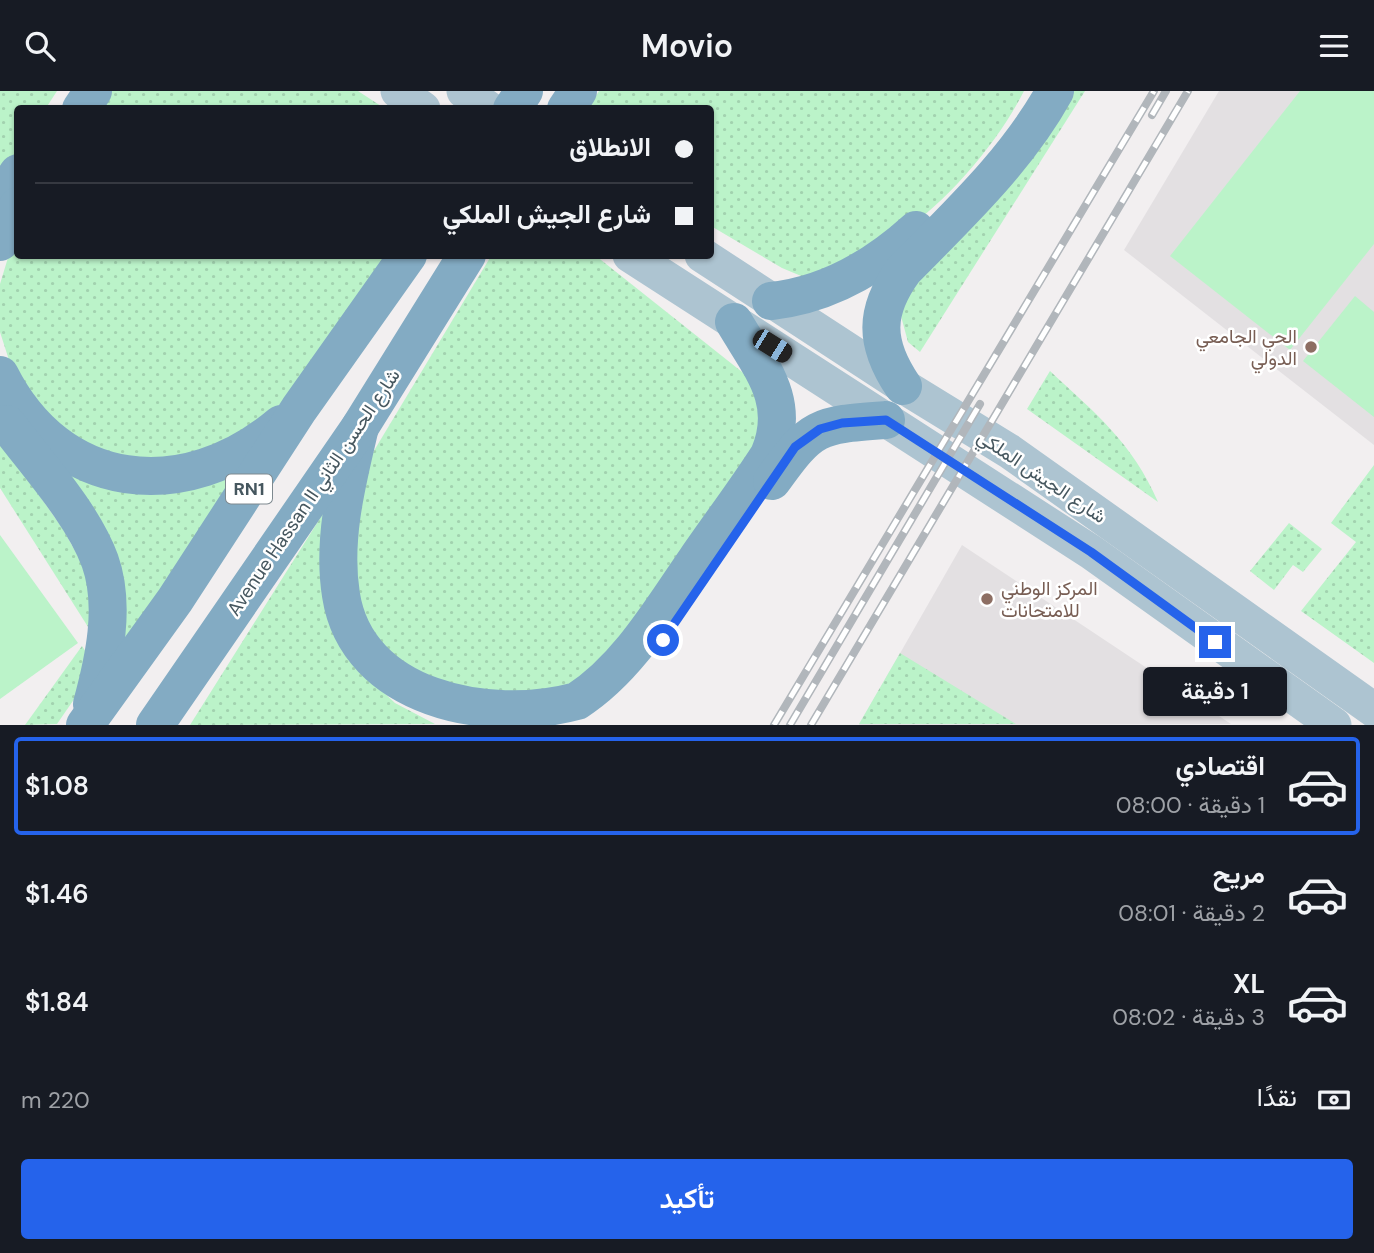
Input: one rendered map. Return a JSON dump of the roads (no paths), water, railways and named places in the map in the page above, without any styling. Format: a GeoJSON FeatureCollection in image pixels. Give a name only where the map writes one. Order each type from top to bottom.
{"type":"FeatureCollection","features":[{"type":"Feature","properties":{"kind":"highway"},"geometry":{"type":"LineString","coordinates":[[771,301],[797,298],[848,279],[905,240],[953,194],[1005,130],[1030,91]]}},
{"type":"Feature","properties":{"kind":"highway"},"geometry":{"type":"LineString","coordinates":[[903,386],[890,367],[881,332],[880,317],[891,287],[904,269],[994,176],[1026,136],[1055,91]]}},
{"type":"Feature","properties":{"kind":"highway"},"geometry":{"type":"LineString","coordinates":[[0,201],[14,179]]}},
{"type":"Feature","properties":{"kind":"highway"},"geometry":{"type":"LineString","coordinates":[[0,242],[14,215]]}},
{"type":"Feature","properties":{"kind":"highway","name":"RN1"},"geometry":{"type":"LineString","coordinates":[[86,723],[175,600],[299,409],[405,259]]}},
{"type":"Feature","properties":{"kind":"highway","name":"Avenue Hassan II شارع الحسن الثاني"},"geometry":{"type":"LineString","coordinates":[[155,725],[360,427],[465,259]]}},
{"type":"Feature","properties":{"kind":"highway"},"geometry":{"type":"LineString","coordinates":[[360,427],[345,494],[339,542],[340,594],[346,619],[358,645],[394,687],[436,711],[488,723],[522,720],[546,714],[575,702],[601,682],[621,660],[648,628],[769,455],[778,434],[776,401],[771,383],[734,322]]}},
{"type":"Feature","properties":{"kind":"highway"},"geometry":{"type":"LineString","coordinates":[[0,375],[26,419],[43,436],[67,454],[97,467],[129,476],[180,475],[238,455],[261,441],[299,409]]}},
{"type":"Feature","properties":{"kind":"highway"},"geometry":{"type":"LineString","coordinates":[[0,413],[76,518],[100,562],[105,584],[106,637],[86,723]]}},
{"type":"Feature","properties":{"kind":"highway"},"geometry":{"type":"LineString","coordinates":[[566,725],[625,688],[649,659],[795,447],[820,429],[842,423],[899,428]]}},
{"type":"Feature","properties":{"kind":"main road"},"geometry":{"type":"LineString","coordinates":[[464,91],[483,105]]}},
{"type":"Feature","properties":{"kind":"main road","name":"شارع الجيش الملكي"},"geometry":{"type":"LineString","coordinates":[[636,259],[1091,552],[1334,725]]}},
{"type":"Feature","properties":{"kind":"main road","name":"شارع الجيش الملكي"},"geometry":{"type":"LineString","coordinates":[[708,259],[903,386],[1009,451],[1374,709]]}},
{"type":"Feature","properties":{"kind":"railway"},"geometry":{"type":"LineString","coordinates":[[774,725],[1154,91]]}},
{"type":"Feature","properties":{"kind":"railway"},"geometry":{"type":"LineString","coordinates":[[1152,115],[1166,91]]}},
{"type":"Feature","properties":{"kind":"railway"},"geometry":{"type":"LineString","coordinates":[[811,725],[1188,91]]}},
{"type":"Feature","properties":{"kind":"railway"},"geometry":{"type":"LineString","coordinates":[[790,725],[980,404]]}},
{"type":"Feature","properties":{"kind":"place","name":"الحي الجامعي الدولي"},"geometry":{"type":"Point","coordinates":[1311,347]}},
{"type":"Feature","properties":{"kind":"place","name":"المركز الوطني للامتحانات"},"geometry":{"type":"Point","coordinates":[987,599]}}]}
